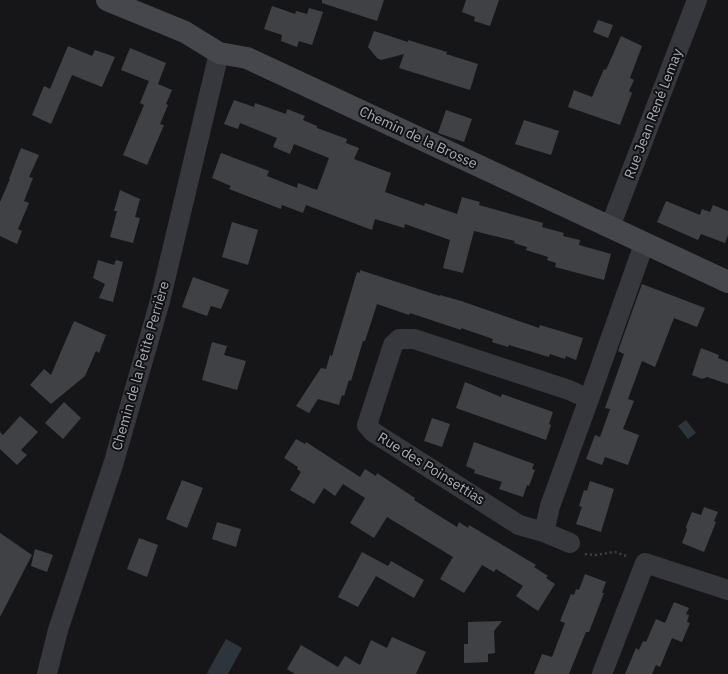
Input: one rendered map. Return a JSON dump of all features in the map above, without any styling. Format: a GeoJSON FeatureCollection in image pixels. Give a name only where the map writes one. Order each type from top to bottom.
{"type":"FeatureCollection","features":[{"type":"Feature","properties":{"kind":"street","name":"Chemin de la Brosse"},"geometry":{"type":"LineString","coordinates":[[107,0],[185,32],[219,53],[247,58],[728,282]]}},
{"type":"Feature","properties":{"kind":"street","name":"Rue Jean René Lemay"},"geometry":{"type":"LineString","coordinates":[[610,227],[697,0]]}},
{"type":"Feature","properties":{"kind":"street","name":"Chemin de la Petite Perrière"},"geometry":{"type":"LineString","coordinates":[[46,674],[58,630],[113,465],[156,316],[219,53]]}},
{"type":"Feature","properties":{"kind":"street"},"geometry":{"type":"LineString","coordinates":[[544,532],[550,506],[644,244]]}},
{"type":"Feature","properties":{"kind":"street","name":"Rue des Poinsettias"},"geometry":{"type":"LineString","coordinates":[[570,543],[544,532],[519,525],[373,432],[367,425],[393,345],[399,339],[414,339],[569,390],[589,399]]}},
{"type":"Feature","properties":{"kind":"street"},"geometry":{"type":"LineString","coordinates":[[602,674],[645,563],[728,590]]}},
{"type":"Feature","properties":{"kind":"path"},"geometry":{"type":"LineString","coordinates":[[570,543],[577,553],[595,556],[615,552],[645,563]]}},
{"type":"Feature","properties":{"kind":"shaded area"},"geometry":{"type":"Polygon","coordinates":[[[686,420],[696,433],[688,439],[678,426],[686,420]]]}},
{"type":"Feature","properties":{"kind":"shaded area"},"geometry":{"type":"Polygon","coordinates":[[[226,639],[242,648],[228,674],[207,673],[226,639]]]}},
{"type":"Feature","properties":{"kind":"building"},"geometry":{"type":"Polygon","coordinates":[[[322,0],[384,0],[377,21],[322,3],[322,0]]]}},
{"type":"Feature","properties":{"kind":"building"},"geometry":{"type":"Polygon","coordinates":[[[466,0],[499,0],[490,26],[474,21],[475,17],[462,12],[466,0]]]}},
{"type":"Feature","properties":{"kind":"building"},"geometry":{"type":"Polygon","coordinates":[[[272,6],[295,14],[296,11],[307,14],[309,8],[323,12],[312,45],[299,41],[297,47],[281,41],[282,35],[264,29],[272,6]]]}},
{"type":"Feature","properties":{"kind":"building"},"geometry":{"type":"Polygon","coordinates":[[[598,20],[613,25],[608,38],[593,32],[598,20]]]}},
{"type":"Feature","properties":{"kind":"building"},"geometry":{"type":"Polygon","coordinates":[[[374,31],[447,52],[446,54],[478,64],[470,90],[399,68],[404,54],[381,60],[377,58],[368,47],[374,31]]]}},
{"type":"Feature","properties":{"kind":"building"},"geometry":{"type":"Polygon","coordinates":[[[621,36],[642,46],[630,78],[634,80],[629,91],[632,93],[620,125],[568,107],[574,90],[592,97],[621,36]]]}},
{"type":"Feature","properties":{"kind":"building"},"geometry":{"type":"Polygon","coordinates":[[[68,46],[92,56],[95,50],[115,57],[102,87],[72,75],[51,124],[32,115],[44,86],[50,89],[68,46]]]}},
{"type":"Feature","properties":{"kind":"building"},"geometry":{"type":"Polygon","coordinates":[[[130,48],[166,63],[158,84],[172,90],[166,104],[168,105],[160,124],[164,125],[147,165],[123,155],[144,105],[140,103],[149,81],[121,70],[130,48]]]}},
{"type":"Feature","properties":{"kind":"building"},"geometry":{"type":"Polygon","coordinates":[[[234,100],[254,107],[255,103],[286,114],[287,109],[305,116],[303,120],[317,126],[317,128],[347,139],[346,143],[359,148],[354,159],[391,173],[385,192],[424,206],[425,203],[457,214],[462,197],[480,202],[479,205],[543,223],[542,227],[564,233],[563,236],[580,240],[579,245],[611,254],[604,280],[555,267],[556,263],[547,260],[548,257],[526,250],[527,247],[514,243],[515,241],[474,231],[463,273],[443,268],[450,240],[405,224],[404,228],[375,219],[372,230],[306,205],[303,213],[282,205],[281,209],[229,189],[231,186],[212,178],[221,153],[269,171],[267,176],[297,188],[298,183],[317,190],[329,158],[294,144],[290,154],[273,147],[277,138],[240,123],[238,129],[224,124],[234,100]]]}},
{"type":"Feature","properties":{"kind":"building"},"geometry":{"type":"Polygon","coordinates":[[[446,110],[472,119],[464,142],[438,133],[446,110]]]}},
{"type":"Feature","properties":{"kind":"building"},"geometry":{"type":"Polygon","coordinates":[[[524,120],[559,131],[551,155],[515,144],[524,120]]]}},
{"type":"Feature","properties":{"kind":"building"},"geometry":{"type":"Polygon","coordinates":[[[21,148],[39,155],[29,177],[33,178],[24,201],[29,203],[18,229],[22,231],[17,244],[0,236],[0,202],[21,148]]]}},
{"type":"Feature","properties":{"kind":"building"},"geometry":{"type":"Polygon","coordinates":[[[120,190],[140,199],[135,217],[140,218],[133,243],[110,237],[117,211],[114,211],[120,190]]]}},
{"type":"Feature","properties":{"kind":"building"},"geometry":{"type":"Polygon","coordinates":[[[666,201],[700,215],[702,209],[710,212],[713,205],[728,211],[728,235],[725,243],[701,234],[698,240],[657,222],[666,201]]]}},
{"type":"Feature","properties":{"kind":"building"},"geometry":{"type":"Polygon","coordinates":[[[232,222],[258,230],[248,265],[222,257],[232,222]]]}},
{"type":"Feature","properties":{"kind":"building"},"geometry":{"type":"Polygon","coordinates":[[[98,260],[114,265],[116,260],[123,262],[113,302],[99,298],[105,284],[93,278],[98,260]]]}},
{"type":"Feature","properties":{"kind":"building"},"geometry":{"type":"Polygon","coordinates":[[[360,270],[440,296],[461,301],[539,328],[540,325],[583,338],[576,360],[566,356],[565,359],[550,354],[549,357],[509,345],[508,347],[492,342],[493,339],[461,328],[461,330],[377,304],[365,341],[363,341],[351,381],[349,380],[344,396],[342,395],[339,405],[318,399],[309,413],[296,406],[321,368],[326,369],[330,355],[332,356],[357,272],[360,273],[360,270]]]}},
{"type":"Feature","properties":{"kind":"building"},"geometry":{"type":"Polygon","coordinates":[[[193,277],[229,290],[221,309],[211,306],[207,316],[182,307],[193,277]]]}},
{"type":"Feature","properties":{"kind":"building"},"geometry":{"type":"Polygon","coordinates":[[[642,284],[705,308],[697,327],[674,318],[655,367],[642,361],[628,399],[634,401],[623,429],[639,435],[628,465],[605,457],[602,465],[586,459],[595,435],[600,437],[610,409],[605,408],[624,354],[618,351],[642,284]]]}},
{"type":"Feature","properties":{"kind":"building"},"geometry":{"type":"Polygon","coordinates":[[[74,321],[106,335],[99,353],[96,351],[85,376],[51,404],[30,385],[44,369],[51,375],[74,321]]]}},
{"type":"Feature","properties":{"kind":"building"},"geometry":{"type":"Polygon","coordinates":[[[212,342],[227,346],[224,355],[246,361],[237,390],[202,380],[212,342]]]}},
{"type":"Feature","properties":{"kind":"building"},"geometry":{"type":"Polygon","coordinates":[[[701,348],[719,355],[718,358],[728,362],[728,384],[707,377],[702,379],[692,375],[701,348]]]}},
{"type":"Feature","properties":{"kind":"building"},"geometry":{"type":"Polygon","coordinates":[[[465,382],[501,397],[502,394],[553,412],[549,424],[551,425],[546,440],[456,408],[465,382]]]}},
{"type":"Feature","properties":{"kind":"building"},"geometry":{"type":"Polygon","coordinates":[[[64,402],[81,418],[63,439],[45,423],[64,402]]]}},
{"type":"Feature","properties":{"kind":"building"},"geometry":{"type":"Polygon","coordinates":[[[20,416],[38,432],[21,450],[27,455],[17,465],[0,449],[0,432],[3,435],[20,416]]]}},
{"type":"Feature","properties":{"kind":"building"},"geometry":{"type":"Polygon","coordinates":[[[432,418],[450,424],[442,447],[424,441],[432,418]]]}},
{"type":"Feature","properties":{"kind":"building"},"geometry":{"type":"Polygon","coordinates":[[[296,439],[305,444],[306,442],[360,477],[365,469],[376,476],[377,473],[415,498],[414,500],[457,527],[459,522],[468,528],[469,525],[536,565],[534,567],[548,576],[546,578],[555,584],[538,611],[516,596],[523,586],[496,569],[494,572],[482,565],[464,593],[440,579],[453,557],[387,517],[374,538],[350,523],[365,498],[343,484],[335,496],[324,488],[314,504],[290,490],[301,472],[297,469],[298,467],[284,458],[296,439]]]}},
{"type":"Feature","properties":{"kind":"building"},"geometry":{"type":"Polygon","coordinates":[[[474,442],[534,464],[532,469],[535,470],[529,486],[527,485],[523,497],[499,489],[502,482],[474,473],[475,470],[466,466],[474,442]]]}},
{"type":"Feature","properties":{"kind":"building"},"geometry":{"type":"Polygon","coordinates":[[[182,480],[203,488],[187,528],[166,519],[182,480]]]}},
{"type":"Feature","properties":{"kind":"building"},"geometry":{"type":"Polygon","coordinates":[[[590,481],[614,489],[601,532],[576,524],[582,507],[579,506],[584,490],[587,491],[590,481]]]}},
{"type":"Feature","properties":{"kind":"building"},"geometry":{"type":"Polygon","coordinates":[[[704,507],[718,512],[714,521],[716,522],[704,552],[682,543],[692,512],[701,515],[704,507]]]}},
{"type":"Feature","properties":{"kind":"building"},"geometry":{"type":"Polygon","coordinates":[[[217,522],[241,529],[236,547],[212,539],[217,522]]]}},
{"type":"Feature","properties":{"kind":"building"},"geometry":{"type":"Polygon","coordinates":[[[0,533],[32,555],[0,617],[0,533]]]}},
{"type":"Feature","properties":{"kind":"building"},"geometry":{"type":"Polygon","coordinates":[[[139,538],[158,545],[147,577],[127,569],[139,538]]]}},
{"type":"Feature","properties":{"kind":"building"},"geometry":{"type":"Polygon","coordinates":[[[35,549],[53,555],[47,572],[31,566],[35,549]]]}},
{"type":"Feature","properties":{"kind":"building"},"geometry":{"type":"Polygon","coordinates":[[[362,552],[388,566],[391,561],[424,580],[414,598],[376,576],[358,607],[338,597],[362,552]]]}},
{"type":"Feature","properties":{"kind":"building"},"geometry":{"type":"Polygon","coordinates":[[[585,574],[606,582],[602,593],[604,593],[589,632],[586,632],[569,674],[534,674],[542,654],[552,657],[565,623],[560,621],[571,594],[574,595],[576,589],[579,590],[585,574]]]}},
{"type":"Feature","properties":{"kind":"building"},"geometry":{"type":"Polygon","coordinates":[[[674,602],[689,608],[686,614],[689,615],[687,622],[690,623],[682,642],[672,638],[660,667],[656,665],[652,674],[625,674],[636,648],[639,650],[643,641],[646,642],[656,619],[665,623],[674,602]]]}},
{"type":"Feature","properties":{"kind":"building"},"geometry":{"type":"Polygon","coordinates":[[[502,621],[494,631],[495,653],[488,654],[488,662],[464,663],[464,644],[468,644],[468,622],[502,621]]]}},
{"type":"Feature","properties":{"kind":"building"},"geometry":{"type":"Polygon","coordinates":[[[392,637],[426,652],[416,674],[295,674],[287,669],[301,645],[338,667],[345,656],[360,665],[371,640],[387,648],[392,637]]]}}]}
